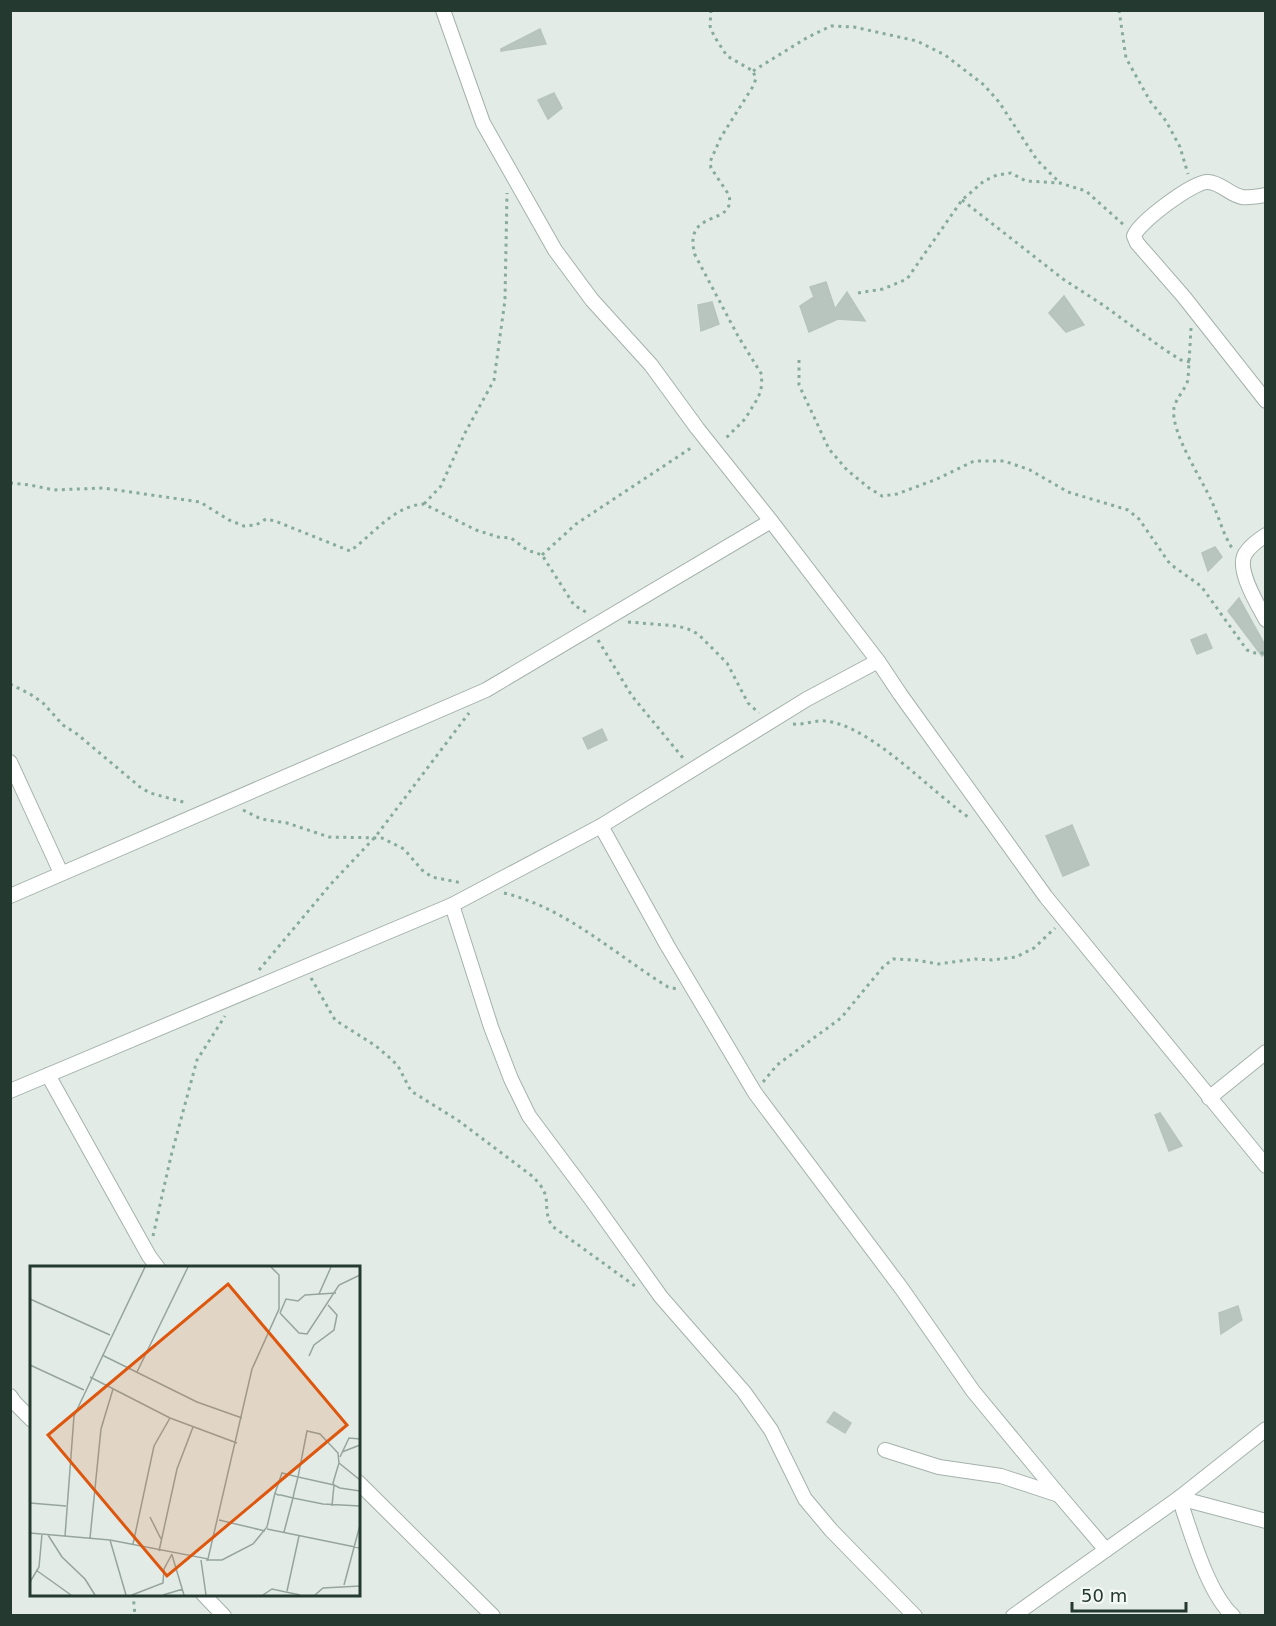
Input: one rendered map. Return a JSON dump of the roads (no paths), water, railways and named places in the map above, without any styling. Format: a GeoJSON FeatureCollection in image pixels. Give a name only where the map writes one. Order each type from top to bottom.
{"type":"FeatureCollection","features":[{"type":"Feature","properties":{"kind":"street"},"geometry":{"type":"LineString","coordinates":[[443,10],[483,123],[555,250],[592,300],[651,364],[714,450],[878,661],[1064,920],[1266,1166]]}},
{"type":"Feature","properties":{"kind":"street"},"geometry":{"type":"LineString","coordinates":[[1266,195],[1242,197],[1220,184],[1205,182],[1191,188],[1140,226],[1134,236],[1137,243],[1194,309],[1266,401]]}},
{"type":"Feature","properties":{"kind":"street"},"geometry":{"type":"LineString","coordinates":[[10,896],[486,690],[771,521]]}},
{"type":"Feature","properties":{"kind":"street"},"geometry":{"type":"LineString","coordinates":[[1266,535],[1252,545],[1243,561],[1244,573],[1266,620]]}},
{"type":"Feature","properties":{"kind":"street"},"geometry":{"type":"LineString","coordinates":[[10,1091],[452,905],[602,826],[807,699],[878,661]]}},
{"type":"Feature","properties":{"kind":"street"},"geometry":{"type":"LineString","coordinates":[[10,762],[61,873]]}},
{"type":"Feature","properties":{"kind":"street"},"geometry":{"type":"LineString","coordinates":[[602,826],[667,945],[755,1093],[902,1289],[973,1391],[1106,1550]]}},
{"type":"Feature","properties":{"kind":"street"},"geometry":{"type":"LineString","coordinates":[[452,905],[491,1027],[511,1079],[529,1116],[661,1297],[744,1392],[771,1430],[805,1499],[831,1530],[915,1616]]}},
{"type":"Feature","properties":{"kind":"street"},"geometry":{"type":"LineString","coordinates":[[1209,1098],[1266,1052]]}},
{"type":"Feature","properties":{"kind":"street"},"geometry":{"type":"LineString","coordinates":[[48,1076],[156,1266]]}},
{"type":"Feature","properties":{"kind":"street"},"geometry":{"type":"LineString","coordinates":[[10,1396],[30,1418]]}},
{"type":"Feature","properties":{"kind":"street"},"geometry":{"type":"LineString","coordinates":[[1013,1616],[1179,1498],[1266,1429]]}},
{"type":"Feature","properties":{"kind":"street"},"geometry":{"type":"LineString","coordinates":[[885,1450],[939,1467],[1001,1476],[1059,1495]]}},
{"type":"Feature","properties":{"kind":"street"},"geometry":{"type":"LineString","coordinates":[[360,1484],[493,1616]]}},
{"type":"Feature","properties":{"kind":"street"},"geometry":{"type":"LineString","coordinates":[[1179,1498],[1266,1521]]}},
{"type":"Feature","properties":{"kind":"street"},"geometry":{"type":"LineString","coordinates":[[1179,1498],[1210,1580],[1224,1607],[1233,1616]]}},
{"type":"Feature","properties":{"kind":"street"},"geometry":{"type":"LineString","coordinates":[[205,1596],[225,1616]]}}]}
